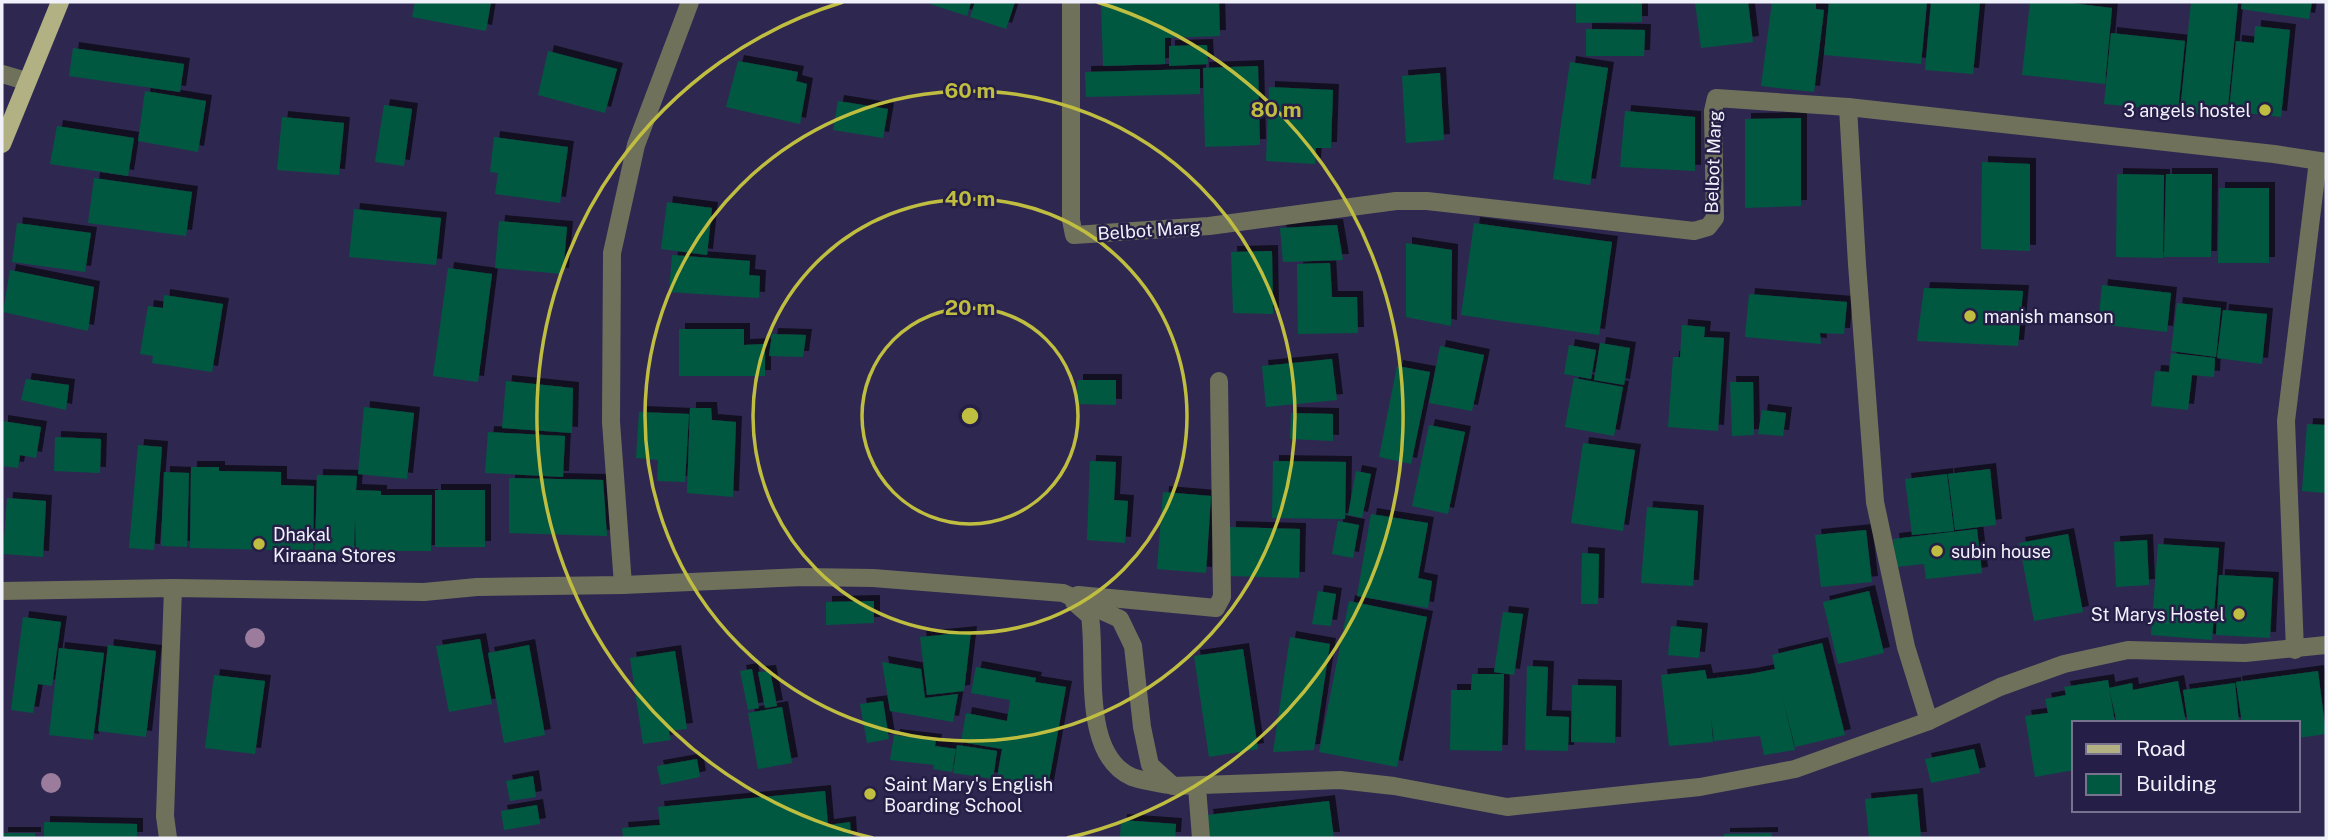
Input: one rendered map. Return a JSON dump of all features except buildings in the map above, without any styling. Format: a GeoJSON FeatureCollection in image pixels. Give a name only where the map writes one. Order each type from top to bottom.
{"type":"FeatureCollection","features":[{"type":"Feature","properties":{"kind":"main road"},"geometry":{"type":"LineString","coordinates":[[2,144],[60,2]]}},
{"type":"Feature","properties":{"kind":"street"},"geometry":{"type":"LineString","coordinates":[[623,585],[611,422],[612,253],[636,145],[690,2]]}},
{"type":"Feature","properties":{"kind":"street","name":"Belbot Marg"},"geometry":{"type":"LineString","coordinates":[[1071,2],[1071,220],[1074,235],[1209,226],[1396,201],[1427,201],[1694,232],[1708,227],[1714,218],[1713,111],[1716,98],[1848,107],[2322,161]]}},
{"type":"Feature","properties":{"kind":"street"},"geometry":{"type":"LineString","coordinates":[[2,74],[26,82]]}},
{"type":"Feature","properties":{"kind":"street"},"geometry":{"type":"LineString","coordinates":[[1848,107],[1875,502],[1906,647],[1929,721]]}},
{"type":"Feature","properties":{"kind":"street"},"geometry":{"type":"LineString","coordinates":[[2295,650],[2286,421],[2322,161]]}},
{"type":"Feature","properties":{"kind":"street"},"geometry":{"type":"LineString","coordinates":[[2,591],[173,588],[424,592],[477,587],[623,585],[817,577],[873,578],[1216,608],[1223,597],[1219,381]]}},
{"type":"Feature","properties":{"kind":"street"},"geometry":{"type":"LineString","coordinates":[[168,838],[165,816],[173,588]]}},
{"type":"Feature","properties":{"kind":"street"},"geometry":{"type":"LineString","coordinates":[[1063,593],[1121,619],[1133,646],[1142,727],[1150,765],[1173,786]]}},
{"type":"Feature","properties":{"kind":"street"},"geometry":{"type":"LineString","coordinates":[[1063,593],[1090,616],[1093,637],[1094,710],[1100,738],[1112,763],[1132,777],[1173,786],[1197,787],[1340,780],[1394,786],[1507,807],[1700,787],[1795,769],[1929,721],[2000,687],[2064,664],[2128,650],[2245,653],[2326,645]]}},
{"type":"Feature","properties":{"kind":"street"},"geometry":{"type":"LineString","coordinates":[[1197,787],[1201,838]]}},
{"type":"Feature","properties":{"kind":"place","name":"3 angels hostel"},"geometry":{"type":"Point","coordinates":[2265,110]}},
{"type":"Feature","properties":{"kind":"place","name":"manish manson"},"geometry":{"type":"Point","coordinates":[1970,316]}},
{"type":"Feature","properties":{"kind":"place","name":"Dhakal Kiraana Stores"},"geometry":{"type":"Point","coordinates":[259,544]}},
{"type":"Feature","properties":{"kind":"place","name":"subin house"},"geometry":{"type":"Point","coordinates":[1937,551]}},
{"type":"Feature","properties":{"kind":"place","name":"St Marys Hostel"},"geometry":{"type":"Point","coordinates":[2239,614]}},
{"type":"Feature","properties":{"kind":"place","name":"Saint Mary's English Boarding School"},"geometry":{"type":"Point","coordinates":[870,794]}}]}
